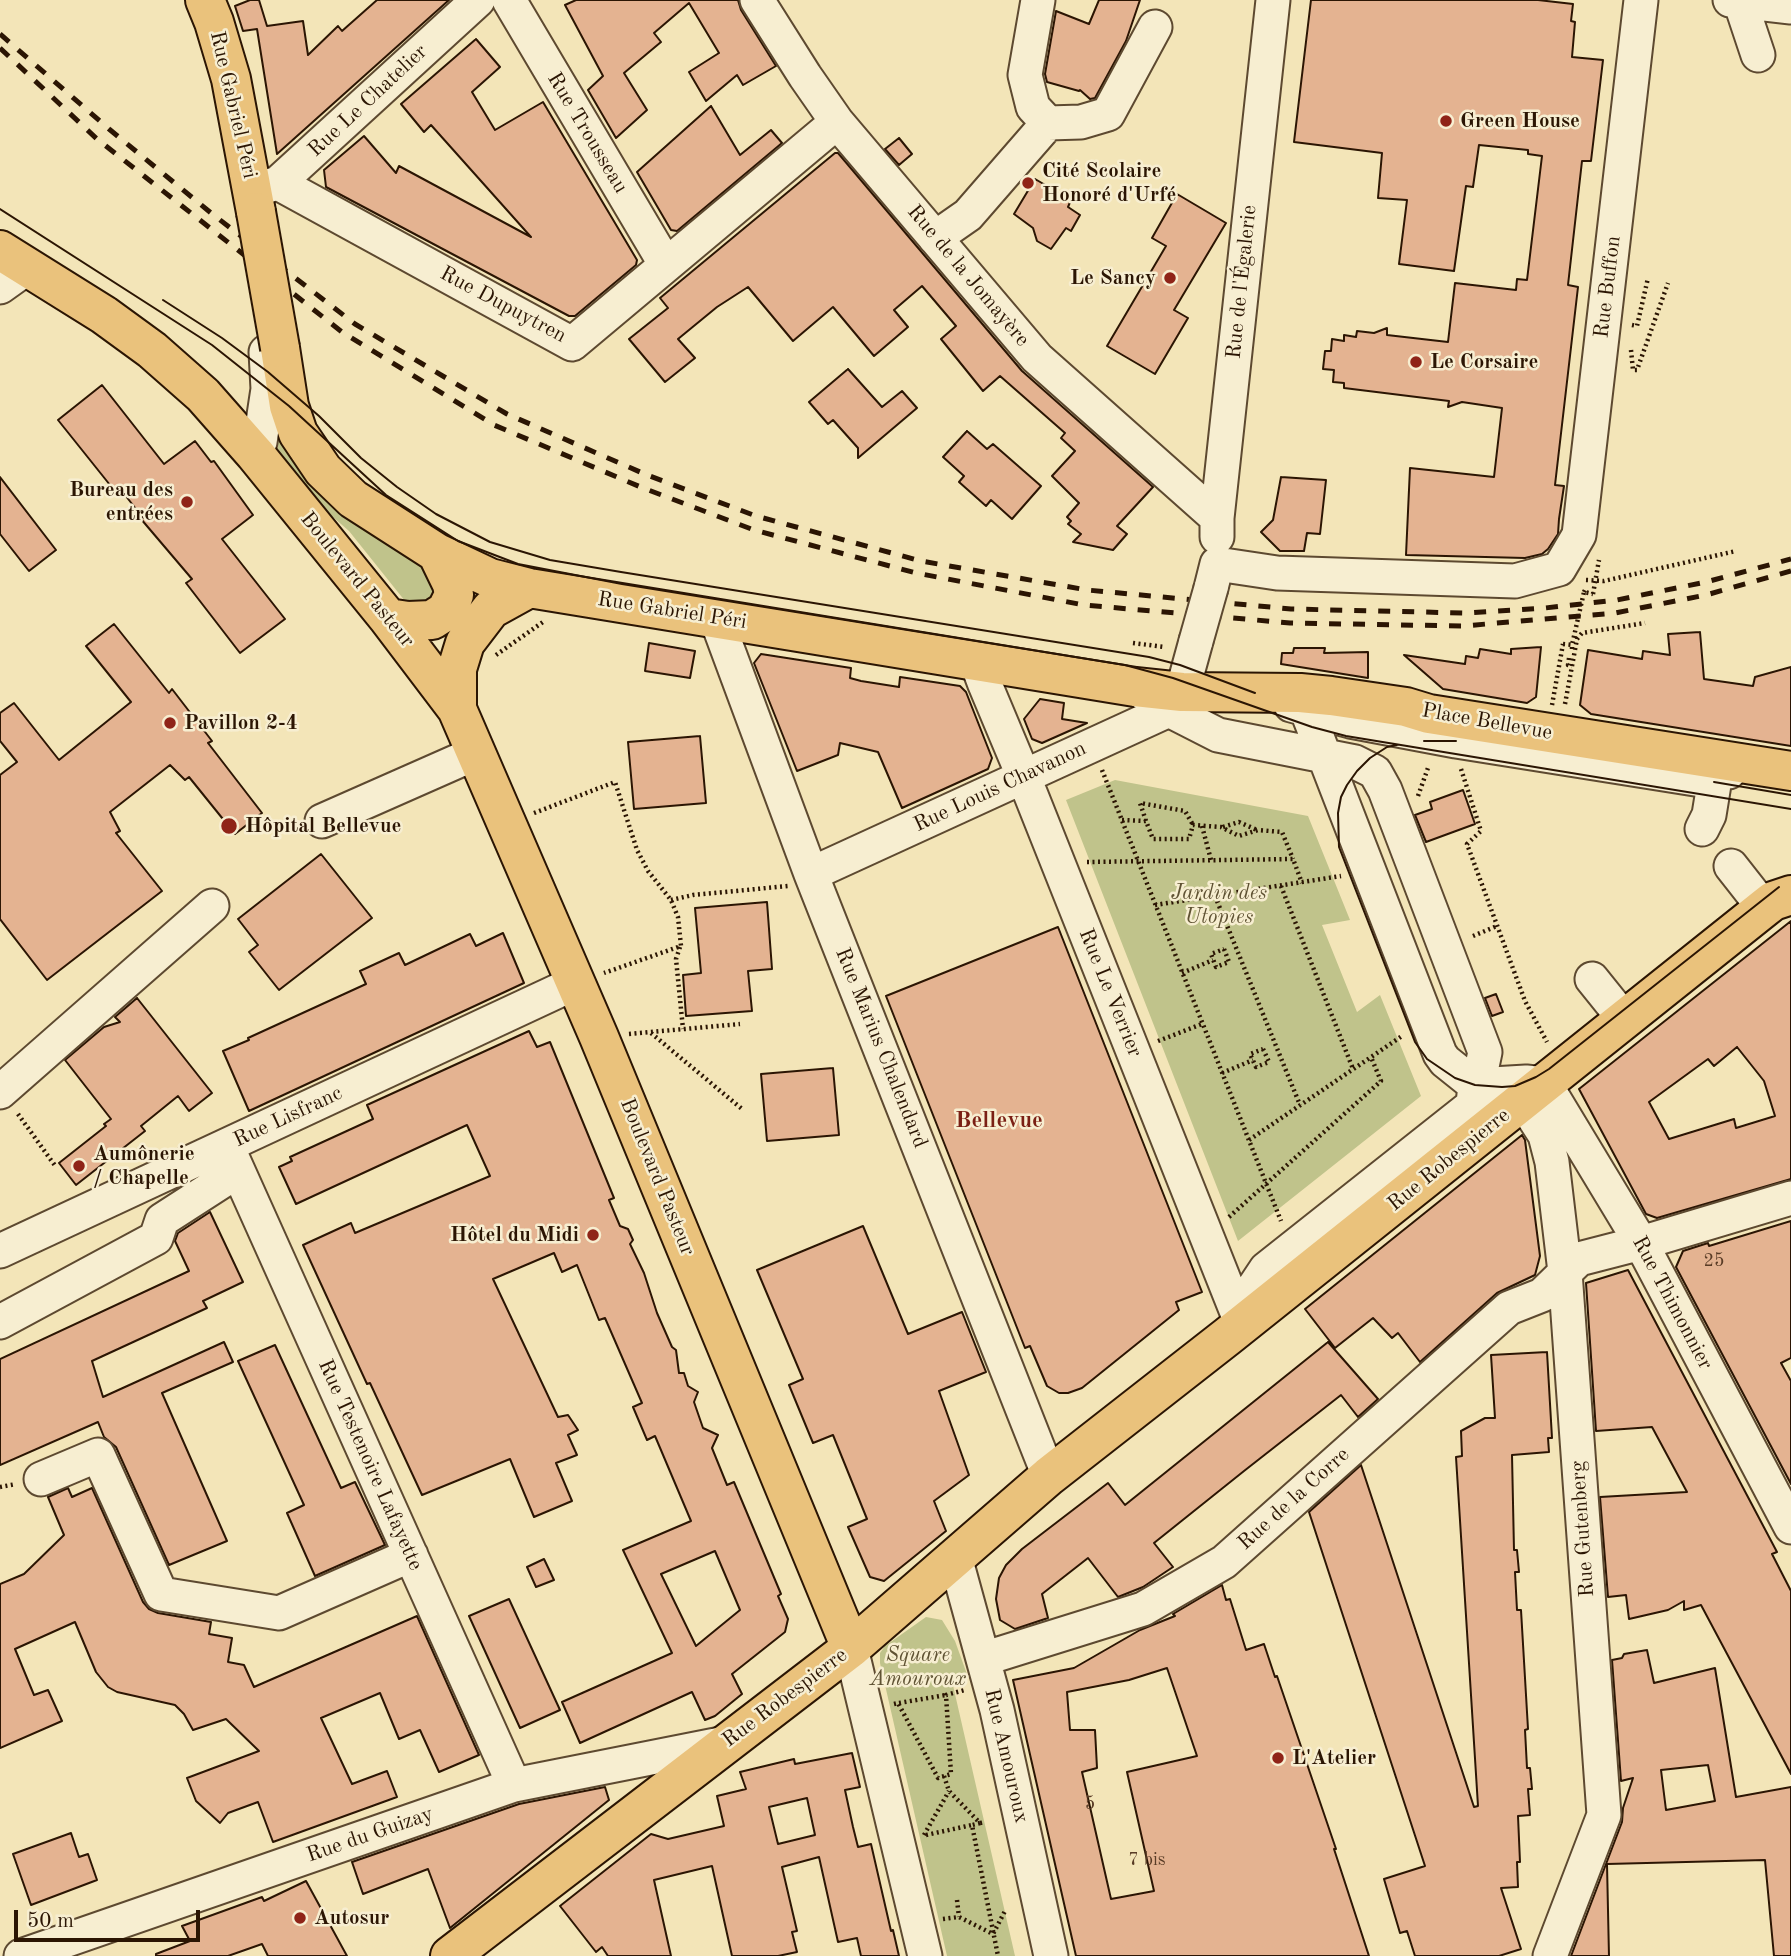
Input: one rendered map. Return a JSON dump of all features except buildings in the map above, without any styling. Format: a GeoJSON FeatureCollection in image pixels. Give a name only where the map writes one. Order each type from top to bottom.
{"type":"FeatureCollection","features":[{"type":"Feature","properties":{"kind":"main road","name":"Rue Gabriel Péri"},"geometry":{"type":"LineString","coordinates":[[205,0],[230,79],[257,198],[273,350],[289,406],[298,433],[312,456],[353,499],[437,553],[490,579],[529,588],[1135,687],[1176,701]]}},
{"type":"Feature","properties":{"kind":"main road","name":"Boulevard Pasteur"},"geometry":{"type":"LineString","coordinates":[[9,268],[104,315],[152,350],[203,395],[255,454],[388,618],[457,709],[599,1037],[851,1648]]}},
{"type":"Feature","properties":{"kind":"main road"},"geometry":{"type":"LineString","coordinates":[[388,618],[432,620],[446,611],[454,595],[452,584],[437,553]]}},
{"type":"Feature","properties":{"kind":"main road","name":"Boulevard Pasteur"},"geometry":{"type":"LineString","coordinates":[[457,709],[457,669],[465,643],[491,609],[529,588]]}},
{"type":"Feature","properties":{"kind":"main road","name":"Place Bellevue"},"geometry":{"type":"LineString","coordinates":[[1176,701],[1255,693],[1303,701],[1406,707],[1429,714],[1560,736],[1790,771]]}},
{"type":"Feature","properties":{"kind":"main road"},"geometry":{"type":"LineString","coordinates":[[1540,1079],[1625,1020],[1780,894]]}},
{"type":"Feature","properties":{"kind":"main road","name":"Rue Robespierre"},"geometry":{"type":"LineString","coordinates":[[450,1956],[851,1648],[1049,1476],[1242,1325],[1540,1079]]}},
{"type":"Feature","properties":{"kind":"street","name":"Rue Gabriel Péri"},"geometry":{"type":"LineString","coordinates":[[191,0],[257,198]]}},
{"type":"Feature","properties":{"kind":"street","name":"Rue Le Chatelier"},"geometry":{"type":"LineString","coordinates":[[257,198],[478,0]]}},
{"type":"Feature","properties":{"kind":"street","name":"Rue Trousseau"},"geometry":{"type":"LineString","coordinates":[[509,0],[666,265]]}},
{"type":"Feature","properties":{"kind":"street","name":"Rue de la Jomayère"},"geometry":{"type":"LineString","coordinates":[[757,0],[837,122],[1037,358],[1217,518]]}},
{"type":"Feature","properties":{"kind":"street"},"geometry":{"type":"LineString","coordinates":[[1038,0],[1025,75],[1033,107],[1048,123]]}},
{"type":"Feature","properties":{"kind":"street","name":"Rue de l'Égalerie"},"geometry":{"type":"LineString","coordinates":[[1176,701],[1184,643],[1214,576],[1217,518],[1273,0]]}},
{"type":"Feature","properties":{"kind":"street","name":"Rue Buffon"},"geometry":{"type":"LineString","coordinates":[[1214,576],[1277,573],[1515,581],[1559,569],[1579,535],[1641,0]]}},
{"type":"Feature","properties":{"kind":"street"},"geometry":{"type":"LineString","coordinates":[[1730,0],[1784,4],[1770,26],[1765,47],[1740,1]]}},
{"type":"Feature","properties":{"kind":"street"},"geometry":{"type":"LineString","coordinates":[[935,238],[968,215],[1048,123],[1082,122],[1108,114],[1155,27]]}},
{"type":"Feature","properties":{"kind":"street","name":"Rue Dupuytren"},"geometry":{"type":"LineString","coordinates":[[257,198],[572,344],[837,122]]}},
{"type":"Feature","properties":{"kind":"street"},"geometry":{"type":"LineString","coordinates":[[255,454],[260,442],[273,350]]}},
{"type":"Feature","properties":{"kind":"street","name":"Rue Marius Chalendard"},"geometry":{"type":"LineString","coordinates":[[716,618],[811,874],[1049,1476]]}},
{"type":"Feature","properties":{"kind":"street","name":"Rue Le Verrier"},"geometry":{"type":"LineString","coordinates":[[983,662],[981,674],[984,682],[1242,1325]]}},
{"type":"Feature","properties":{"kind":"street"},"geometry":{"type":"LineString","coordinates":[[1176,701],[1218,736],[1363,764],[1382,782],[1485,1052],[1474,1096]]}},
{"type":"Feature","properties":{"kind":"street","name":"Rue Louis Chavanon"},"geometry":{"type":"LineString","coordinates":[[811,874],[1176,701]]}},
{"type":"Feature","properties":{"kind":"street"},"geometry":{"type":"LineString","coordinates":[[1303,701],[1440,1054],[1474,1096]]}},
{"type":"Feature","properties":{"kind":"street"},"geometry":{"type":"LineString","coordinates":[[1303,701],[1367,724],[1714,782]]}},
{"type":"Feature","properties":{"kind":"street"},"geometry":{"type":"LineString","coordinates":[[322,821],[476,753]]}},
{"type":"Feature","properties":{"kind":"street"},"geometry":{"type":"LineString","coordinates":[[1702,830],[1709,815],[1716,776],[1723,771],[1771,778],[1790,771]]}},
{"type":"Feature","properties":{"kind":"street"},"geometry":{"type":"LineString","coordinates":[[1731,866],[1780,894]]}},
{"type":"Feature","properties":{"kind":"street"},"geometry":{"type":"LineString","coordinates":[[0,1091],[212,906]]}},
{"type":"Feature","properties":{"kind":"street"},"geometry":{"type":"LineString","coordinates":[[1592,979],[1625,1020]]}},
{"type":"Feature","properties":{"kind":"street","name":"Rue Lisfranc"},"geometry":{"type":"LineString","coordinates":[[0,1251],[232,1158],[575,984]]}},
{"type":"Feature","properties":{"kind":"street","name":"Rue Robespierre"},"geometry":{"type":"LineString","coordinates":[[1242,1325],[1254,1287],[1266,1269],[1474,1096],[1494,1094],[1540,1079]]}},
{"type":"Feature","properties":{"kind":"street","name":"Rue Thimonnier"},"geometry":{"type":"LineString","coordinates":[[1540,1079],[1641,1243],[1791,1527]]}},
{"type":"Feature","properties":{"kind":"street","name":"Rue Gutenberg"},"geometry":{"type":"LineString","coordinates":[[1540,1079],[1545,1135],[1552,1162],[1565,1272],[1604,1815],[1550,1956]]}},
{"type":"Feature","properties":{"kind":"street"},"geometry":{"type":"LineString","coordinates":[[0,1322],[40,1315],[156,1238],[162,1220],[232,1158]]}},
{"type":"Feature","properties":{"kind":"street","name":"Rue Testenoire Lafayette"},"geometry":{"type":"LineString","coordinates":[[232,1158],[514,1785]]}},
{"type":"Feature","properties":{"kind":"street","name":"Rue de la Corre"},"geometry":{"type":"LineString","coordinates":[[983,1659],[1143,1609],[1224,1562],[1509,1308],[1542,1295],[1579,1259],[1791,1198]]}},
{"type":"Feature","properties":{"kind":"street"},"geometry":{"type":"LineString","coordinates":[[41,1479],[98,1455],[162,1594],[279,1614],[411,1555]]}},
{"type":"Feature","properties":{"kind":"street","name":"Rue Amouroux"},"geometry":{"type":"LineString","coordinates":[[955,1557],[997,1710],[1051,1956]]}},
{"type":"Feature","properties":{"kind":"street"},"geometry":{"type":"LineString","coordinates":[[851,1648],[925,1956]]}},
{"type":"Feature","properties":{"kind":"street","name":"Rue du Guizay"},"geometry":{"type":"LineString","coordinates":[[21,1956],[514,1785],[726,1743]]}},
{"type":"Feature","properties":{"kind":"path"},"geometry":{"type":"LineString","coordinates":[[1637,326],[1647,278]]}},
{"type":"Feature","properties":{"kind":"path"},"geometry":{"type":"LineString","coordinates":[[1630,347],[1633,370],[1637,370],[1668,283]]}},
{"type":"Feature","properties":{"kind":"path"},"geometry":{"type":"LineString","coordinates":[[1628,325],[1629,336]]}},
{"type":"Feature","properties":{"kind":"path"},"geometry":{"type":"LineString","coordinates":[[1604,581],[1736,551]]}},
{"type":"Feature","properties":{"kind":"path"},"geometry":{"type":"LineString","coordinates":[[1554,689],[1563,644],[1572,647],[1584,591],[1593,594],[1599,555]]}},
{"type":"Feature","properties":{"kind":"path"},"geometry":{"type":"LineString","coordinates":[[462,653],[488,657],[497,655],[541,623],[553,620]]}},
{"type":"Feature","properties":{"kind":"path"},"geometry":{"type":"LineString","coordinates":[[1560,736],[1577,639],[1582,633],[1645,623]]}},
{"type":"Feature","properties":{"kind":"path"},"geometry":{"type":"LineString","coordinates":[[1133,643],[1162,648],[1184,643]]}},
{"type":"Feature","properties":{"kind":"path"},"geometry":{"type":"LineString","coordinates":[[1569,658],[1568,665],[1572,666]]}},
{"type":"Feature","properties":{"kind":"path"},"geometry":{"type":"LineString","coordinates":[[1423,807],[1418,795],[1430,761]]}},
{"type":"Feature","properties":{"kind":"path"},"geometry":{"type":"LineString","coordinates":[[1099,762],[1281,1221]]}},
{"type":"Feature","properties":{"kind":"path"},"geometry":{"type":"LineString","coordinates":[[1461,766],[1481,831],[1467,844],[1525,1001],[1540,1079]]}},
{"type":"Feature","properties":{"kind":"path"},"geometry":{"type":"LineString","coordinates":[[507,824],[615,782],[637,850],[648,871],[671,900],[678,917],[681,946],[676,959],[683,1029]]}},
{"type":"Feature","properties":{"kind":"path"},"geometry":{"type":"LineString","coordinates":[[1140,803],[1185,811],[1193,825],[1189,839],[1153,839],[1140,803]]}},
{"type":"Feature","properties":{"kind":"path"},"geometry":{"type":"LineString","coordinates":[[1122,820],[1146,821]]}},
{"type":"Feature","properties":{"kind":"path"},"geometry":{"type":"LineString","coordinates":[[1221,827],[1239,822],[1258,830],[1282,832],[1302,883]]}},
{"type":"Feature","properties":{"kind":"path"},"geometry":{"type":"LineString","coordinates":[[1193,825],[1221,827],[1239,836],[1258,830]]}},
{"type":"Feature","properties":{"kind":"path"},"geometry":{"type":"LineString","coordinates":[[1202,825],[1211,860]]}},
{"type":"Feature","properties":{"kind":"path"},"geometry":{"type":"LineString","coordinates":[[1083,862],[1293,859]]}},
{"type":"Feature","properties":{"kind":"path"},"geometry":{"type":"LineString","coordinates":[[1155,905],[1342,875],[1338,864]]}},
{"type":"Feature","properties":{"kind":"path"},"geometry":{"type":"LineString","coordinates":[[671,900],[702,894],[786,887],[811,874]]}},
{"type":"Feature","properties":{"kind":"path"},"geometry":{"type":"LineString","coordinates":[[1281,886],[1353,1069]]}},
{"type":"Feature","properties":{"kind":"path"},"geometry":{"type":"LineString","coordinates":[[1215,895],[1300,1105]]}},
{"type":"Feature","properties":{"kind":"path"},"geometry":{"type":"LineString","coordinates":[[1472,936],[1497,926]]}},
{"type":"Feature","properties":{"kind":"path"},"geometry":{"type":"LineString","coordinates":[[1469,928],[1478,949]]}},
{"type":"Feature","properties":{"kind":"path"},"geometry":{"type":"LineString","coordinates":[[575,984],[681,946]]}},
{"type":"Feature","properties":{"kind":"path"},"geometry":{"type":"LineString","coordinates":[[1182,972],[1213,960],[1216,968],[1229,962],[1226,955],[1237,951]]}},
{"type":"Feature","properties":{"kind":"path"},"geometry":{"type":"LineString","coordinates":[[599,1037],[740,1024]]}},
{"type":"Feature","properties":{"kind":"path"},"geometry":{"type":"LineString","coordinates":[[1163,1039],[1202,1024]]}},
{"type":"Feature","properties":{"kind":"path"},"geometry":{"type":"LineString","coordinates":[[650,1032],[742,1108]]}},
{"type":"Feature","properties":{"kind":"path"},"geometry":{"type":"LineString","coordinates":[[1249,1140],[1398,1039]]}},
{"type":"Feature","properties":{"kind":"path"},"geometry":{"type":"LineString","coordinates":[[1222,1073],[1253,1060],[1255,1068],[1269,1062],[1266,1055],[1278,1051]]}},
{"type":"Feature","properties":{"kind":"path"},"geometry":{"type":"LineString","coordinates":[[1224,1222],[1381,1080],[1371,1057]]}},
{"type":"Feature","properties":{"kind":"path"},"geometry":{"type":"LineString","coordinates":[[0,1091],[56,1167]]}},
{"type":"Feature","properties":{"kind":"path"},"geometry":{"type":"LineString","coordinates":[[890,1704],[955,1692]]}},
{"type":"Feature","properties":{"kind":"path"},"geometry":{"type":"LineString","coordinates":[[898,1703],[939,1778],[951,1774],[946,1695]]}},
{"type":"Feature","properties":{"kind":"path"},"geometry":{"type":"LineString","coordinates":[[944,1776],[949,1791],[982,1823],[923,1836],[949,1791]]}},
{"type":"Feature","properties":{"kind":"path"},"geometry":{"type":"LineString","coordinates":[[972,1825],[998,1956]]}},
{"type":"Feature","properties":{"kind":"path"},"geometry":{"type":"LineString","coordinates":[[957,1900],[959,1917]]}},
{"type":"Feature","properties":{"kind":"path"},"geometry":{"type":"LineString","coordinates":[[993,1934],[1005,1911]]}},
{"type":"Feature","properties":{"kind":"path"},"geometry":{"type":"LineString","coordinates":[[939,1920],[959,1917],[993,1934]]}},
{"type":"Feature","properties":{"kind":"green space"},"geometry":{"type":"Polygon","coordinates":[[[280,424],[439,583],[430,601],[409,606],[349,531],[318,504],[274,455],[280,424]]]}},
{"type":"Feature","properties":{"kind":"green space","name":"Jardin des Utopies"},"geometry":{"type":"Polygon","coordinates":[[[1115,780],[1308,816],[1350,920],[1322,925],[1357,1012],[1380,995],[1421,1096],[1238,1241],[1066,800],[1115,780]]]}},
{"type":"Feature","properties":{"kind":"green space","name":"Square Amouroux"},"geometry":{"type":"Polygon","coordinates":[[[926,1617],[942,1620],[955,1641],[968,1677],[952,1681],[1015,1956],[947,1956],[880,1663],[880,1653],[885,1646],[926,1617]]]}},
{"type":"Feature","properties":{"kind":"tram line"},"geometry":{"type":"LineString","coordinates":[[0,209],[212,345],[289,406],[386,495],[458,541],[518,564],[622,584],[1125,665],[1173,678],[1312,727],[1346,736],[1791,809]]}},
{"type":"Feature","properties":{"kind":"tram line"},"geometry":{"type":"LineString","coordinates":[[163,300],[268,372],[319,416],[361,458],[397,487],[436,514],[490,542],[550,560],[1149,657],[1180,665],[1255,693]]}},
{"type":"Feature","properties":{"kind":"tram line"},"geometry":{"type":"LineString","coordinates":[[1424,741],[1456,741]]}},
{"type":"Feature","properties":{"kind":"tram line"},"geometry":{"type":"LineString","coordinates":[[1397,745],[1387,747],[1370,758],[1347,785],[1338,813],[1339,847],[1415,1042],[1427,1059],[1455,1078],[1475,1085],[1502,1087],[1515,1086],[1536,1077],[1779,887]]}},
{"type":"Feature","properties":{"kind":"tram line"},"geometry":{"type":"LineString","coordinates":[[1714,782],[1791,795]]}},
{"type":"Feature","properties":{"kind":"railway"},"geometry":{"type":"LineString","coordinates":[[0,34],[211,213],[355,324],[507,414],[647,475],[756,516],[921,561],[1087,590],[1291,609],[1465,613],[1545,608],[1617,600],[1706,582],[1791,559]]}},
{"type":"Feature","properties":{"kind":"railway"},"geometry":{"type":"LineString","coordinates":[[0,48],[97,139],[342,332],[494,425],[643,488],[754,530],[916,573],[1084,605],[1290,623],[1463,626],[1615,613],[1706,595],[1791,571]]}},
{"type":"Feature","properties":{"kind":"place","name":"Green House"},"geometry":{"type":"Point","coordinates":[1446,121]}},
{"type":"Feature","properties":{"kind":"place","name":"Cité Scolaire Honoré d'Urfé"},"geometry":{"type":"Point","coordinates":[1028,183]}},
{"type":"Feature","properties":{"kind":"place","name":"Le Sancy"},"geometry":{"type":"Point","coordinates":[1170,278]}},
{"type":"Feature","properties":{"kind":"place","name":"Le Corsaire"},"geometry":{"type":"Point","coordinates":[1416,362]}},
{"type":"Feature","properties":{"kind":"place","name":"Bureau des entrées"},"geometry":{"type":"Point","coordinates":[187,502]}},
{"type":"Feature","properties":{"kind":"place","name":"Pavillon 2-4"},"geometry":{"type":"Point","coordinates":[170,723]}},
{"type":"Feature","properties":{"kind":"place","name":"Hôpital Bellevue"},"geometry":{"type":"Point","coordinates":[229,826]}},
{"type":"Feature","properties":{"kind":"place","name":"Aumônerie / Chapelle"},"geometry":{"type":"Point","coordinates":[79,1166]}},
{"type":"Feature","properties":{"kind":"place","name":"Hôtel du Midi"},"geometry":{"type":"Point","coordinates":[593,1235]}},
{"type":"Feature","properties":{"kind":"place","name":"L'Atelier"},"geometry":{"type":"Point","coordinates":[1278,1758]}},
{"type":"Feature","properties":{"kind":"place","name":"Autosur"},"geometry":{"type":"Point","coordinates":[300,1918]}},
{"type":"Feature","properties":{"kind":"district","name":"Bellevue"},"geometry":{"type":"Point","coordinates":[999,1121]}}]}
